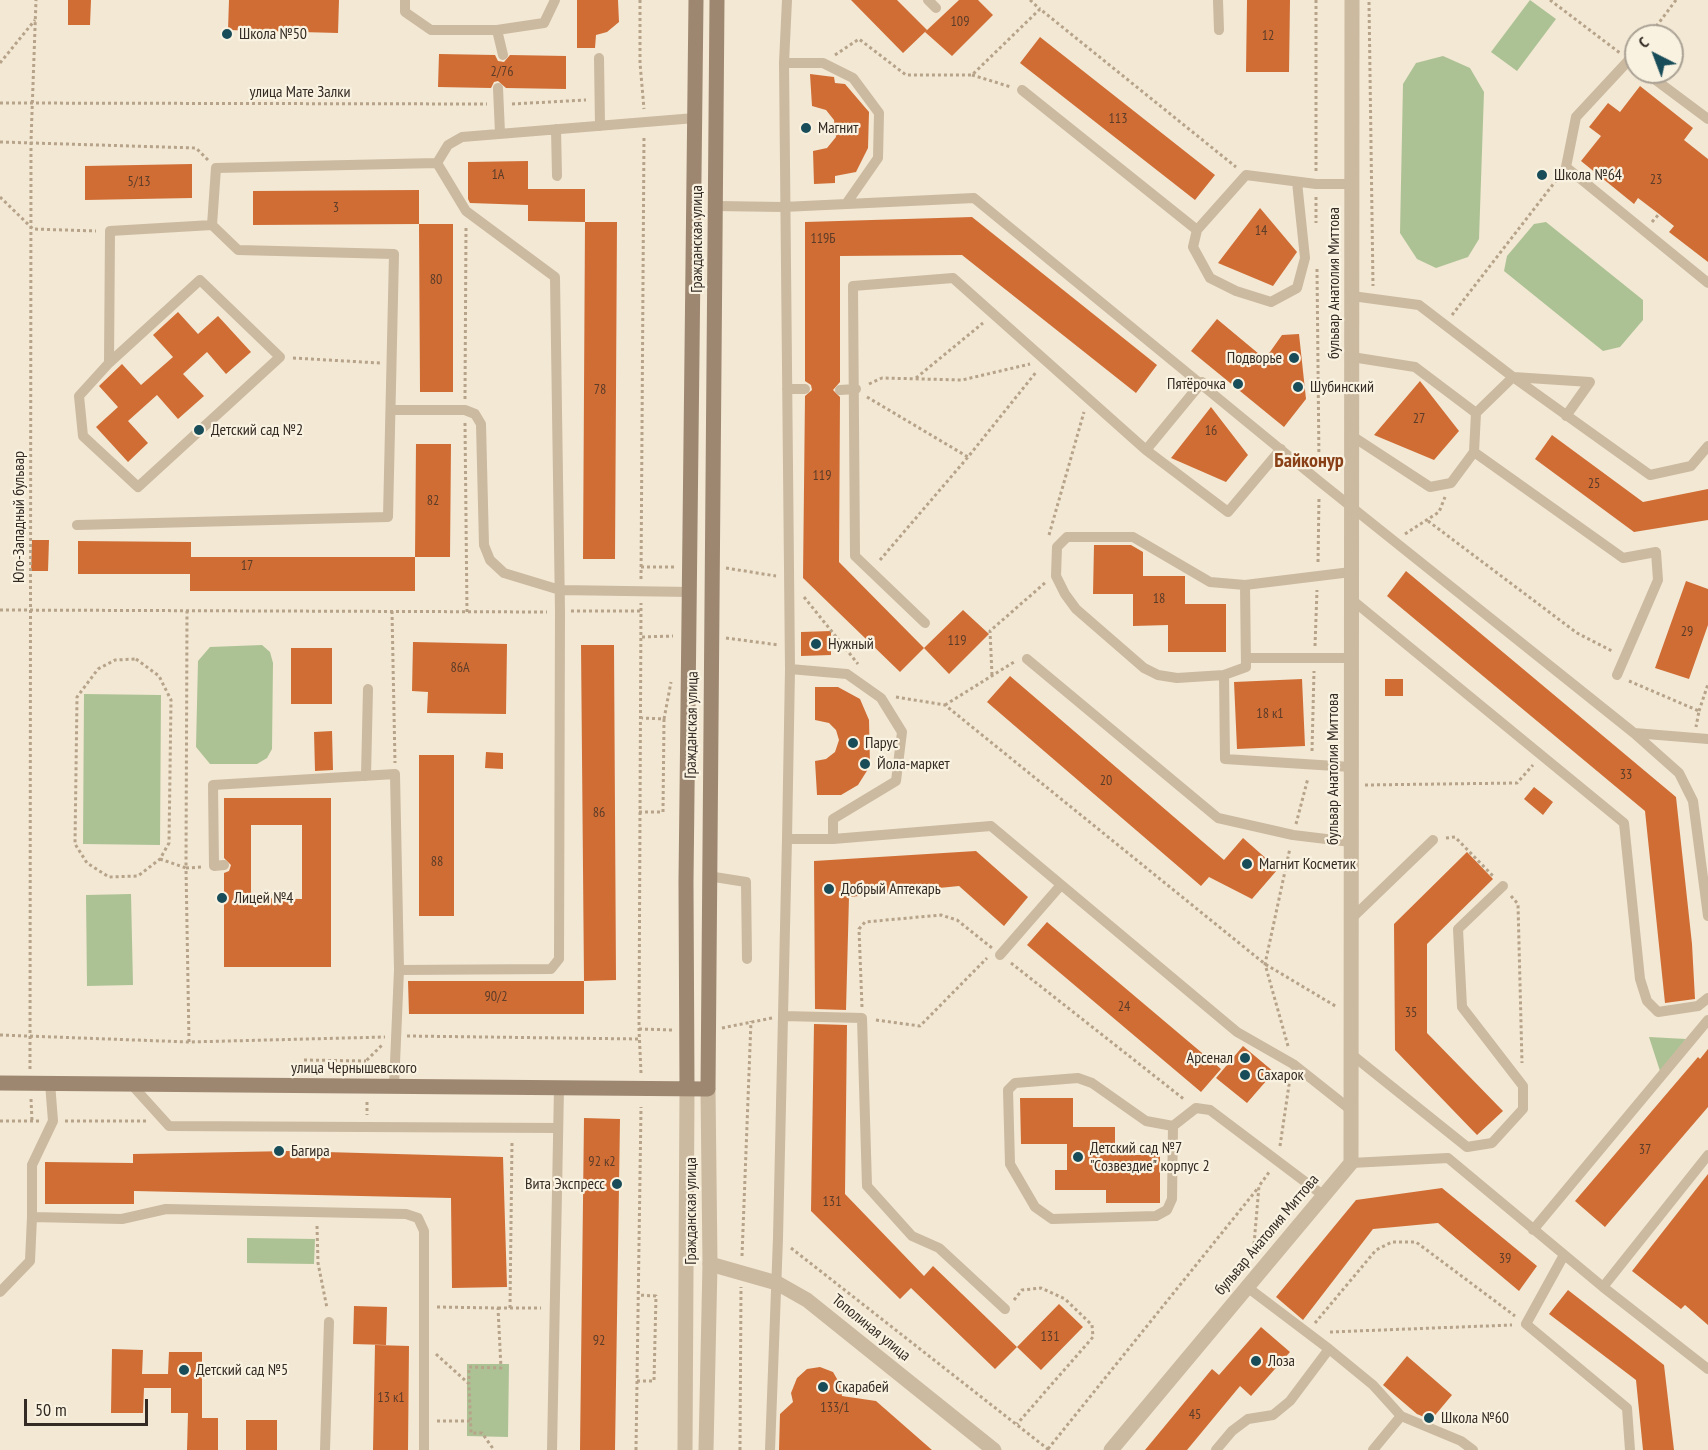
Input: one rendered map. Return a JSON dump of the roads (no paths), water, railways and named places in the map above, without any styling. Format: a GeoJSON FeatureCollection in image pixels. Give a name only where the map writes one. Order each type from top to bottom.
{"type":"FeatureCollection","features":[{"type":"Feature","properties":{"kind":"main road","name":"Гражданская улица"},"geometry":{"type":"LineString","coordinates":[[687,1089],[686,882],[696,0]]}},
{"type":"Feature","properties":{"kind":"main road","name":"Гражданская улица"},"geometry":{"type":"LineString","coordinates":[[708,1089],[717,0]]}},
{"type":"Feature","properties":{"kind":"main road"},"geometry":{"type":"LineString","coordinates":[[690,592],[712,591]]}},
{"type":"Feature","properties":{"kind":"main road","name":"улица Чернышевского"},"geometry":{"type":"LineString","coordinates":[[0,1083],[708,1089]]}},
{"type":"Feature","properties":{"kind":"street","name":"бульвар Анатолия Миттова"},"geometry":{"type":"LineString","coordinates":[[1111,1450],[1351,1163],[1352,0]]}},
{"type":"Feature","properties":{"kind":"street","name":"Гражданская улица"},"geometry":{"type":"LineString","coordinates":[[685,1450],[687,1089]]}},
{"type":"Feature","properties":{"kind":"street","name":"Гражданская улица"},"geometry":{"type":"LineString","coordinates":[[706,1450],[710,1264],[708,1089]]}},
{"type":"Feature","properties":{"kind":"street","name":"Тополиная улица"},"geometry":{"type":"LineString","coordinates":[[686,1258],[777,1283],[807,1300],[994,1450]]}},
{"type":"Feature","properties":{"kind":"lane"},"geometry":{"type":"LineString","coordinates":[[405,0],[405,12],[431,30],[497,30],[544,22],[555,0]]}},
{"type":"Feature","properties":{"kind":"lane"},"geometry":{"type":"LineString","coordinates":[[770,1450],[784,1016],[790,669],[788,389],[783,207],[787,0]]}},
{"type":"Feature","properties":{"kind":"lane"},"geometry":{"type":"LineString","coordinates":[[928,0],[936,9]]}},
{"type":"Feature","properties":{"kind":"lane"},"geometry":{"type":"LineString","coordinates":[[1218,0],[1219,30]]}},
{"type":"Feature","properties":{"kind":"lane"},"geometry":{"type":"LineString","coordinates":[[497,30],[502,55]]}},
{"type":"Feature","properties":{"kind":"lane"},"geometry":{"type":"LineString","coordinates":[[599,58],[600,126]]}},
{"type":"Feature","properties":{"kind":"lane"},"geometry":{"type":"LineString","coordinates":[[784,63],[823,63],[853,78],[879,113],[878,158],[846,204]]}},
{"type":"Feature","properties":{"kind":"lane"},"geometry":{"type":"LineString","coordinates":[[1624,71],[1576,117],[1566,167],[1708,283]]}},
{"type":"Feature","properties":{"kind":"lane"},"geometry":{"type":"LineString","coordinates":[[1661,84],[1708,118]]}},
{"type":"Feature","properties":{"kind":"lane"},"geometry":{"type":"LineString","coordinates":[[498,88],[500,134]]}},
{"type":"Feature","properties":{"kind":"lane"},"geometry":{"type":"LineString","coordinates":[[1022,90],[1197,230]]}},
{"type":"Feature","properties":{"kind":"lane"},"geometry":{"type":"LineString","coordinates":[[437,163],[448,145],[462,137],[695,118]]}},
{"type":"Feature","properties":{"kind":"lane"},"geometry":{"type":"LineString","coordinates":[[556,129],[557,176]]}},
{"type":"Feature","properties":{"kind":"lane"},"geometry":{"type":"LineString","coordinates":[[212,225],[216,168],[437,163]]}},
{"type":"Feature","properties":{"kind":"lane"},"geometry":{"type":"LineString","coordinates":[[399,970],[551,969],[559,958],[560,590],[555,278],[466,211],[437,163]]}},
{"type":"Feature","properties":{"kind":"lane"},"geometry":{"type":"LineString","coordinates":[[1297,182],[1305,258],[1297,288],[1271,302],[1236,291],[1210,278],[1193,247],[1197,230],[1246,175],[1316,184],[1352,184]]}},
{"type":"Feature","properties":{"kind":"lane"},"geometry":{"type":"LineString","coordinates":[[715,206],[783,207],[974,198],[1202,382],[1319,481],[1634,733],[1679,773],[1693,801],[1708,916]]}},
{"type":"Feature","properties":{"kind":"lane"},"geometry":{"type":"LineString","coordinates":[[78,525],[388,517],[394,254],[238,250],[212,225],[110,231],[109,363],[79,396],[83,436],[138,487],[280,357],[200,280],[109,363]]}},
{"type":"Feature","properties":{"kind":"lane"},"geometry":{"type":"LineString","coordinates":[[925,623],[855,556],[856,389],[853,286],[953,278],[1146,450],[1228,512],[1281,449]]}},
{"type":"Feature","properties":{"kind":"lane"},"geometry":{"type":"LineString","coordinates":[[1352,296],[1419,305],[1443,326],[1650,475],[1691,466],[1708,446]]}},
{"type":"Feature","properties":{"kind":"lane"},"geometry":{"type":"LineString","coordinates":[[1352,357],[1415,367],[1476,413]]}},
{"type":"Feature","properties":{"kind":"lane"},"geometry":{"type":"LineString","coordinates":[[1352,436],[1430,487],[1451,483],[1474,452],[1476,413],[1513,377],[1590,382],[1566,416]]}},
{"type":"Feature","properties":{"kind":"lane"},"geometry":{"type":"LineString","coordinates":[[1146,450],[1202,382]]}},
{"type":"Feature","properties":{"kind":"lane"},"geometry":{"type":"LineString","coordinates":[[788,389],[805,389]]}},
{"type":"Feature","properties":{"kind":"lane"},"geometry":{"type":"LineString","coordinates":[[840,390],[856,389]]}},
{"type":"Feature","properties":{"kind":"lane"},"geometry":{"type":"LineString","coordinates":[[391,410],[465,410],[476,414],[481,424],[484,545],[490,560],[504,573],[560,590],[690,592]]}},
{"type":"Feature","properties":{"kind":"lane"},"geometry":{"type":"LineString","coordinates":[[1474,452],[1623,558],[1656,552],[1658,580],[1617,675]]}},
{"type":"Feature","properties":{"kind":"lane"},"geometry":{"type":"LineString","coordinates":[[1245,585],[1246,667],[1224,675],[1177,678],[1158,675],[1144,668],[1076,609],[1056,576],[1057,547],[1068,537],[1133,537],[1210,582],[1245,585],[1352,572]]}},
{"type":"Feature","properties":{"kind":"lane"},"geometry":{"type":"LineString","coordinates":[[1352,599],[1624,823],[1640,979],[1647,1001],[1658,1012],[1698,1006],[1708,998]]}},
{"type":"Feature","properties":{"kind":"lane"},"geometry":{"type":"LineString","coordinates":[[1246,657],[1352,658]]}},
{"type":"Feature","properties":{"kind":"lane"},"geometry":{"type":"LineString","coordinates":[[1027,659],[1218,818],[1293,835],[1351,842]]}},
{"type":"Feature","properties":{"kind":"lane"},"geometry":{"type":"LineString","coordinates":[[790,669],[847,674],[881,698],[902,732],[896,781],[833,819],[833,839]]}},
{"type":"Feature","properties":{"kind":"lane"},"geometry":{"type":"LineString","coordinates":[[1224,675],[1226,759],[1351,767]]}},
{"type":"Feature","properties":{"kind":"lane"},"geometry":{"type":"LineString","coordinates":[[366,776],[368,689]]}},
{"type":"Feature","properties":{"kind":"lane"},"geometry":{"type":"LineString","coordinates":[[1634,733],[1708,739]]}},
{"type":"Feature","properties":{"kind":"lane"},"geometry":{"type":"LineString","coordinates":[[219,865],[213,785],[395,774],[399,970],[394,1086]]}},
{"type":"Feature","properties":{"kind":"lane"},"geometry":{"type":"LineString","coordinates":[[787,839],[833,839],[991,826],[1237,1032],[1293,1064],[1351,1110]]}},
{"type":"Feature","properties":{"kind":"lane"},"geometry":{"type":"LineString","coordinates":[[1351,919],[1433,840]]}},
{"type":"Feature","properties":{"kind":"lane"},"geometry":{"type":"LineString","coordinates":[[708,876],[746,882],[747,959]]}},
{"type":"Feature","properties":{"kind":"lane"},"geometry":{"type":"LineString","coordinates":[[1000,955],[1061,885]]}},
{"type":"Feature","properties":{"kind":"lane"},"geometry":{"type":"LineString","coordinates":[[1351,1054],[1467,1147],[1492,1143],[1523,1109],[1523,1086],[1462,1007],[1458,929],[1503,886]]}},
{"type":"Feature","properties":{"kind":"lane"},"geometry":{"type":"LineString","coordinates":[[784,1016],[862,1018],[867,1186],[912,1236],[939,1248],[1005,1309]]}},
{"type":"Feature","properties":{"kind":"lane"},"geometry":{"type":"LineString","coordinates":[[1533,1230],[1708,1020]]}},
{"type":"Feature","properties":{"kind":"lane"},"geometry":{"type":"LineString","coordinates":[[1078,1078],[1092,1083],[1146,1120],[1173,1126],[1172,1199],[1167,1210],[1156,1216],[1052,1219],[1035,1207],[1010,1164],[1008,1090],[1015,1083],[1078,1078]]}},
{"type":"Feature","properties":{"kind":"lane"},"geometry":{"type":"LineString","coordinates":[[0,1292],[30,1261],[32,1165],[53,1121],[50,1083]]}},
{"type":"Feature","properties":{"kind":"lane"},"geometry":{"type":"LineString","coordinates":[[131,1084],[169,1126],[558,1128]]}},
{"type":"Feature","properties":{"kind":"lane"},"geometry":{"type":"LineString","coordinates":[[552,1450],[559,1088]]}},
{"type":"Feature","properties":{"kind":"lane"},"geometry":{"type":"LineString","coordinates":[[1173,1126],[1196,1108],[1210,1110],[1324,1196]]}},
{"type":"Feature","properties":{"kind":"lane"},"geometry":{"type":"LineString","coordinates":[[1603,1287],[1708,1155]]}},
{"type":"Feature","properties":{"kind":"lane"},"geometry":{"type":"LineString","coordinates":[[1351,1163],[1448,1158],[1603,1287],[1708,1369]]}},
{"type":"Feature","properties":{"kind":"lane"},"geometry":{"type":"LineString","coordinates":[[32,1217],[122,1219],[166,1209],[406,1214],[418,1218],[424,1231],[424,1450]]}},
{"type":"Feature","properties":{"kind":"lane"},"geometry":{"type":"LineString","coordinates":[[1564,1255],[1526,1324],[1627,1408],[1630,1450]]}},
{"type":"Feature","properties":{"kind":"lane"},"geometry":{"type":"LineString","coordinates":[[1247,1287],[1329,1349],[1373,1386],[1401,1416],[1461,1441],[1473,1450]]}},
{"type":"Feature","properties":{"kind":"lane"},"geometry":{"type":"LineString","coordinates":[[325,1450],[329,1322]]}},
{"type":"Feature","properties":{"kind":"lane"},"geometry":{"type":"LineString","coordinates":[[1216,1450],[1232,1431],[1248,1419],[1273,1415],[1290,1401],[1329,1349]]}},
{"type":"Feature","properties":{"kind":"lane"},"geometry":{"type":"LineString","coordinates":[[1374,1450],[1401,1416]]}},
{"type":"Feature","properties":{"kind":"place","name":"Школа №50"},"geometry":{"type":"Point","coordinates":[227,34]}},
{"type":"Feature","properties":{"kind":"place","name":"Магнит"},"geometry":{"type":"Point","coordinates":[806,128]}},
{"type":"Feature","properties":{"kind":"place","name":"Школа №64"},"geometry":{"type":"Point","coordinates":[1542,175]}},
{"type":"Feature","properties":{"kind":"place","name":"Подворье"},"geometry":{"type":"Point","coordinates":[1294,358]}},
{"type":"Feature","properties":{"kind":"place","name":"Пятёрочка"},"geometry":{"type":"Point","coordinates":[1238,384]}},
{"type":"Feature","properties":{"kind":"place","name":"Шубинский"},"geometry":{"type":"Point","coordinates":[1298,387]}},
{"type":"Feature","properties":{"kind":"place","name":"Детский сад №2"},"geometry":{"type":"Point","coordinates":[199,430]}},
{"type":"Feature","properties":{"kind":"place","name":"Нужный"},"geometry":{"type":"Point","coordinates":[816,644]}},
{"type":"Feature","properties":{"kind":"place","name":"Парус"},"geometry":{"type":"Point","coordinates":[853,743]}},
{"type":"Feature","properties":{"kind":"place","name":"Йола-маркет"},"geometry":{"type":"Point","coordinates":[865,764]}},
{"type":"Feature","properties":{"kind":"place","name":"Магнит Косметик"},"geometry":{"type":"Point","coordinates":[1247,864]}},
{"type":"Feature","properties":{"kind":"place","name":"Добрый Аптекарь"},"geometry":{"type":"Point","coordinates":[829,889]}},
{"type":"Feature","properties":{"kind":"place","name":"Лицей №4"},"geometry":{"type":"Point","coordinates":[222,898]}},
{"type":"Feature","properties":{"kind":"place","name":"Арсенал"},"geometry":{"type":"Point","coordinates":[1245,1058]}},
{"type":"Feature","properties":{"kind":"place","name":"Сахарок"},"geometry":{"type":"Point","coordinates":[1245,1075]}},
{"type":"Feature","properties":{"kind":"place","name":"Багира"},"geometry":{"type":"Point","coordinates":[279,1151]}},
{"type":"Feature","properties":{"kind":"place","name":"Детский сад №7 \"Созвездие\" корпус 2"},"geometry":{"type":"Point","coordinates":[1078,1157]}},
{"type":"Feature","properties":{"kind":"place","name":"Вита Экспресс"},"geometry":{"type":"Point","coordinates":[617,1184]}},
{"type":"Feature","properties":{"kind":"place","name":"Лоза"},"geometry":{"type":"Point","coordinates":[1256,1361]}},
{"type":"Feature","properties":{"kind":"place","name":"Детский сад №5"},"geometry":{"type":"Point","coordinates":[184,1370]}},
{"type":"Feature","properties":{"kind":"place","name":"Скарабей"},"geometry":{"type":"Point","coordinates":[823,1387]}},
{"type":"Feature","properties":{"kind":"place","name":"Школа №60"},"geometry":{"type":"Point","coordinates":[1429,1418]}},
{"type":"Feature","properties":{"kind":"district","name":"Байконур"},"geometry":{"type":"Point","coordinates":[1309,461]}}]}
